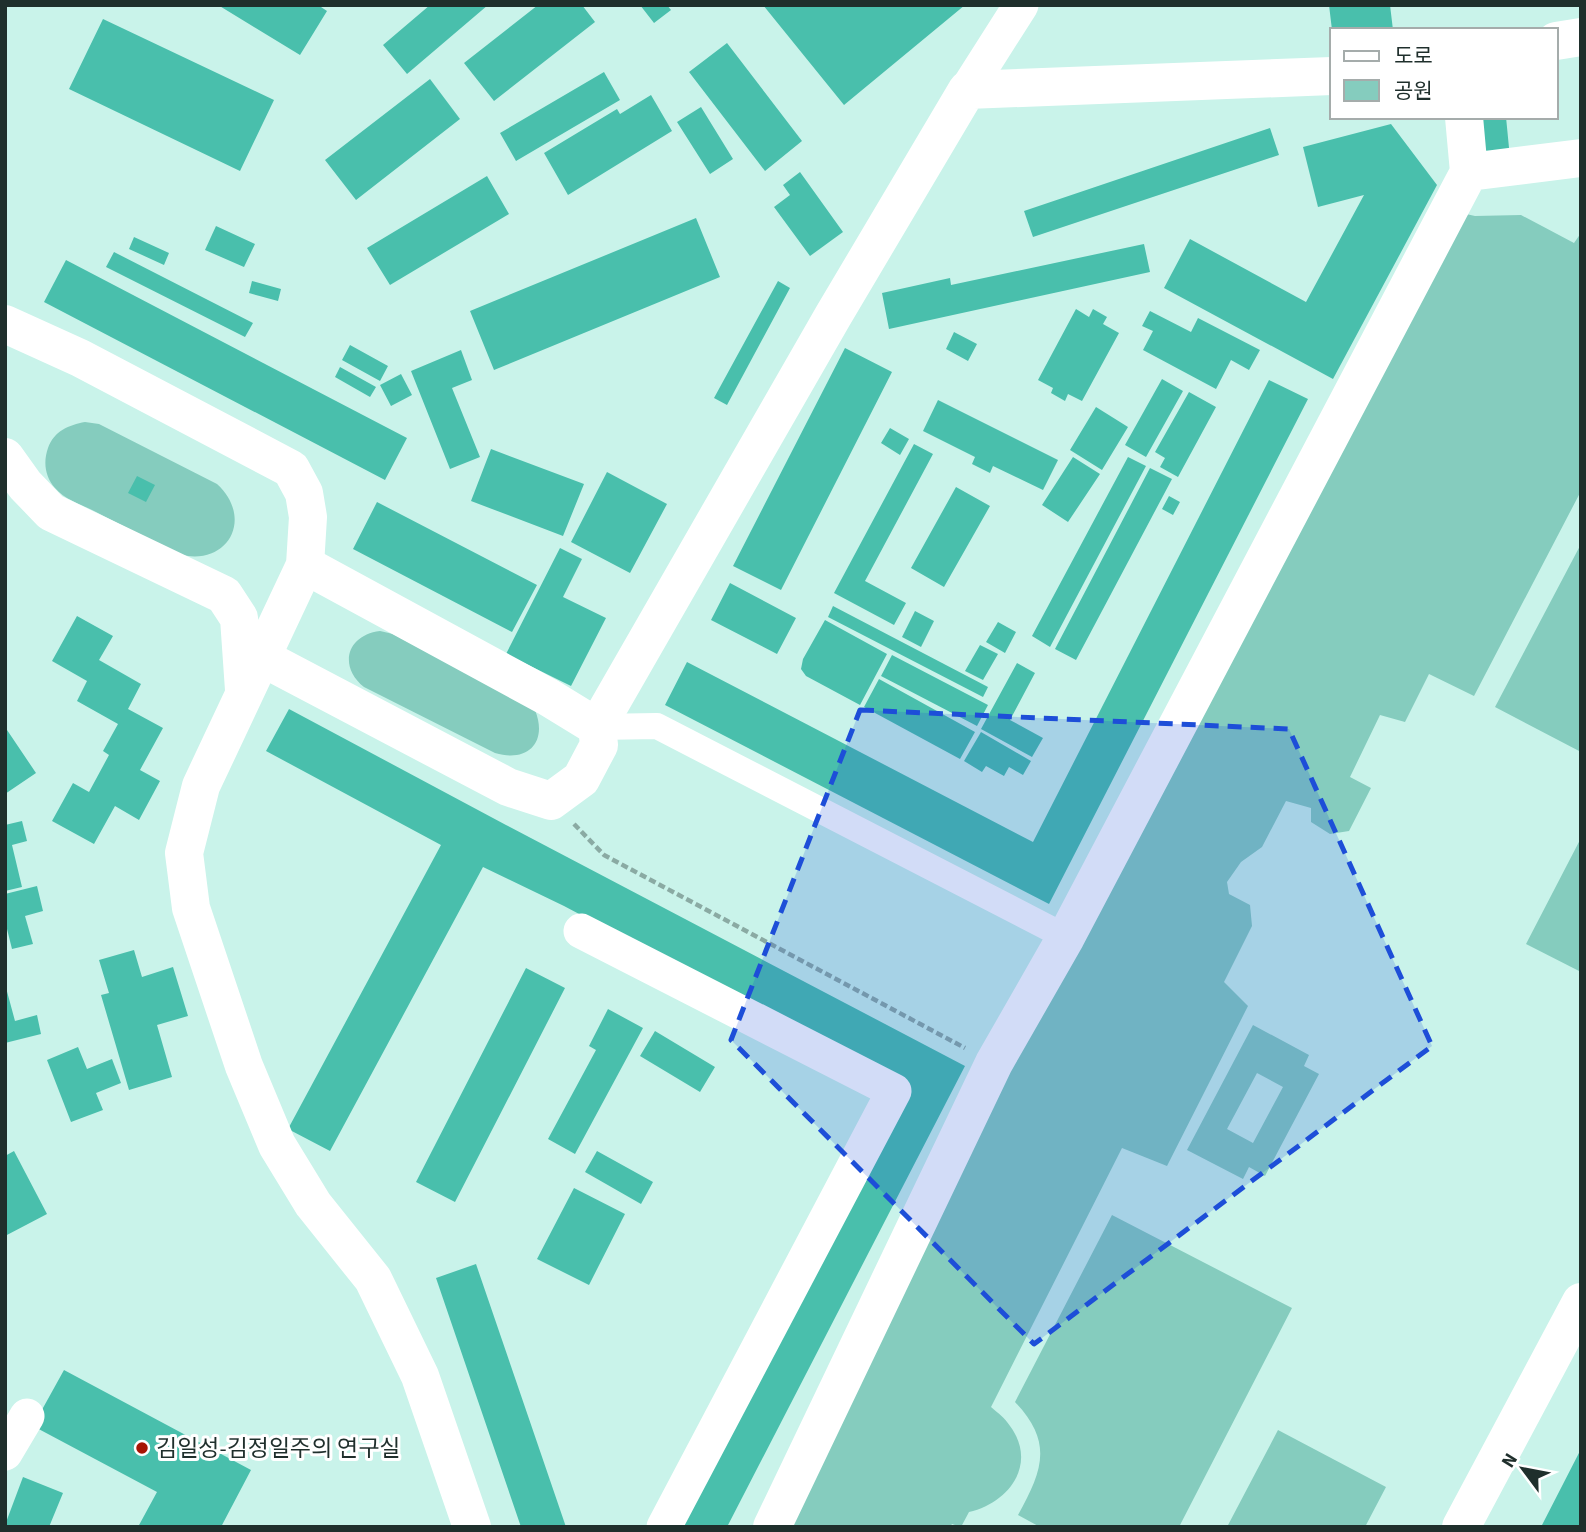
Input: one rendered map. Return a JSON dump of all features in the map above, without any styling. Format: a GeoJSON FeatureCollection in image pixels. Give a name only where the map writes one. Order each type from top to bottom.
{"type":"FeatureCollection","features":[{"type":"Feature","properties":{"kind":"street"},"geometry":{"type":"LineString","coordinates":[[261,657],[508,787],[551,801],[580,779],[598,745],[597,727],[833,316],[967,90],[1021,5]]}},
{"type":"Feature","properties":{"kind":"street"},"geometry":{"type":"LineString","coordinates":[[1558,41],[1581,37]]}},
{"type":"Feature","properties":{"kind":"street"},"geometry":{"type":"LineString","coordinates":[[967,90],[1330,76]]}},
{"type":"Feature","properties":{"kind":"street"},"geometry":{"type":"LineString","coordinates":[[772,1527],[994,1063],[1066,937],[1469,172],[1464,119]]}},
{"type":"Feature","properties":{"kind":"street"},"geometry":{"type":"LineString","coordinates":[[1469,172],[1581,158]]}},
{"type":"Feature","properties":{"kind":"street"},"geometry":{"type":"LineString","coordinates":[[5,324],[80,358],[290,470],[304,494],[308,516],[305,565],[201,786],[184,853],[191,908],[244,1066],[277,1145],[313,1204],[373,1279],[420,1376],[472,1527]]}},
{"type":"Feature","properties":{"kind":"street"},"geometry":{"type":"LineString","coordinates":[[5,457],[25,485],[51,512],[224,595],[239,618],[245,695]]}},
{"type":"Feature","properties":{"kind":"street"},"geometry":{"type":"LineString","coordinates":[[305,565],[548,697],[597,727],[657,726],[1066,937]]}},
{"type":"Feature","properties":{"kind":"street"},"geometry":{"type":"LineString","coordinates":[[581,931],[894,1091],[664,1527]]}},
{"type":"Feature","properties":{"kind":"street"},"geometry":{"type":"LineString","coordinates":[[1461,1527],[1581,1302]]}},
{"type":"Feature","properties":{"kind":"street"},"geometry":{"type":"LineString","coordinates":[[5,1453],[27,1416]]}},
{"type":"Feature","properties":{"kind":"path"},"geometry":{"type":"LineString","coordinates":[[551,801],[604,855],[994,1063]]}},
{"type":"Feature","properties":{"kind":"highlighted area"},"geometry":{"type":"Polygon","coordinates":[[[860,710],[1289,729],[1432,1046],[1034,1344],[731,1040],[860,710]]]}},
{"type":"Feature","properties":{"kind":"green space"},"geometry":{"type":"Polygon","coordinates":[[[1457,212],[1475,216],[1521,215],[1574,243],[1581,233],[1581,491],[1474,696],[1429,674],[1405,722],[1380,715],[1350,777],[1371,788],[1349,831],[1330,834],[1311,822],[1311,808],[1286,801],[1262,847],[1241,862],[1227,882],[1229,894],[1250,905],[1252,926],[1224,982],[1248,1006],[1167,1166],[1122,1148],[991,1407],[1010,1426],[1018,1440],[1021,1454],[1020,1468],[1007,1491],[996,1500],[969,1512],[961,1527],[952,1524],[950,1527],[782,1527],[1006,1072],[1457,212]]]}},
{"type":"Feature","properties":{"kind":"green space"},"geometry":{"type":"Polygon","coordinates":[[[85,422],[99,424],[217,484],[228,498],[234,512],[230,537],[222,547],[210,554],[178,554],[59,492],[47,474],[45,464],[48,448],[54,437],[63,430],[85,422]]]}},
{"type":"Feature","properties":{"kind":"green space"},"geometry":{"type":"Polygon","coordinates":[[[1581,544],[1581,752],[1495,707],[1581,544]]]}},
{"type":"Feature","properties":{"kind":"green space"},"geometry":{"type":"Polygon","coordinates":[[[380,631],[393,634],[535,710],[539,732],[532,747],[517,755],[495,753],[364,687],[351,670],[350,653],[360,638],[380,631]]]}},
{"type":"Feature","properties":{"kind":"green space"},"geometry":{"type":"Polygon","coordinates":[[[1581,838],[1581,972],[1526,944],[1581,838]]]}},
{"type":"Feature","properties":{"kind":"green space"},"geometry":{"type":"Polygon","coordinates":[[[1253,1025],[1309,1055],[1304,1066],[1319,1074],[1265,1176],[1249,1167],[1243,1179],[1187,1150],[1253,1025]],[[1257,1073],[1227,1129],[1253,1143],[1283,1087],[1257,1073]]]}},
{"type":"Feature","properties":{"kind":"green space"},"geometry":{"type":"Polygon","coordinates":[[[1112,1215],[1292,1308],[1179,1527],[1040,1527],[1018,1515],[1033,1485],[1040,1457],[1035,1431],[1015,1402],[1112,1215]]]}},
{"type":"Feature","properties":{"kind":"green space"},"geometry":{"type":"Polygon","coordinates":[[[1278,1430],[1386,1487],[1365,1527],[1227,1527],[1278,1430]]]}},
{"type":"Feature","properties":{"kind":"building"},"geometry":{"type":"Polygon","coordinates":[[[218,5],[318,5],[327,11],[300,55],[218,5]]]}},
{"type":"Feature","properties":{"kind":"building"},"geometry":{"type":"Polygon","coordinates":[[[430,5],[488,5],[407,74],[383,45],[430,5]]]}},
{"type":"Feature","properties":{"kind":"building"},"geometry":{"type":"Polygon","coordinates":[[[538,5],[582,5],[595,22],[494,101],[464,63],[538,5]]]}},
{"type":"Feature","properties":{"kind":"building"},"geometry":{"type":"Polygon","coordinates":[[[640,5],[667,5],[671,10],[654,23],[640,5]]]}},
{"type":"Feature","properties":{"kind":"building"},"geometry":{"type":"Polygon","coordinates":[[[763,5],[965,5],[844,105],[763,5]]]}},
{"type":"Feature","properties":{"kind":"building"},"geometry":{"type":"Polygon","coordinates":[[[1329,5],[1390,5],[1393,28],[1332,28],[1329,5]]]}},
{"type":"Feature","properties":{"kind":"building"},"geometry":{"type":"Polygon","coordinates":[[[103,19],[274,100],[240,171],[69,89],[103,19]]]}},
{"type":"Feature","properties":{"kind":"building"},"geometry":{"type":"Polygon","coordinates":[[[727,43],[802,141],[765,171],[689,72],[727,43]]]}},
{"type":"Feature","properties":{"kind":"building"},"geometry":{"type":"Polygon","coordinates":[[[604,72],[620,100],[516,161],[500,133],[604,72]]]}},
{"type":"Feature","properties":{"kind":"building"},"geometry":{"type":"Polygon","coordinates":[[[430,79],[460,119],[356,200],[325,160],[430,79]]]}},
{"type":"Feature","properties":{"kind":"building"},"geometry":{"type":"Polygon","coordinates":[[[651,95],[672,131],[568,195],[544,153],[617,109],[620,114],[651,95]]]}},
{"type":"Feature","properties":{"kind":"building"},"geometry":{"type":"Polygon","coordinates":[[[701,107],[733,159],[710,174],[677,122],[701,107]]]}},
{"type":"Feature","properties":{"kind":"building"},"geometry":{"type":"Polygon","coordinates":[[[1472,119],[1506,119],[1510,158],[1477,161],[1472,119]]]}},
{"type":"Feature","properties":{"kind":"building"},"geometry":{"type":"Polygon","coordinates":[[[1391,124],[1437,185],[1333,379],[1164,288],[1190,239],[1306,302],[1364,195],[1318,207],[1303,147],[1391,124]]]}},
{"type":"Feature","properties":{"kind":"building"},"geometry":{"type":"Polygon","coordinates":[[[1270,128],[1279,155],[1033,237],[1024,211],[1270,128]]]}},
{"type":"Feature","properties":{"kind":"building"},"geometry":{"type":"Polygon","coordinates":[[[800,172],[843,232],[810,256],[774,207],[790,195],[783,185],[800,172]]]}},
{"type":"Feature","properties":{"kind":"building"},"geometry":{"type":"Polygon","coordinates":[[[487,176],[509,214],[390,285],[367,248],[487,176]]]}},
{"type":"Feature","properties":{"kind":"building"},"geometry":{"type":"Polygon","coordinates":[[[696,218],[720,277],[494,370],[470,311],[696,218]]]}},
{"type":"Feature","properties":{"kind":"building"},"geometry":{"type":"Polygon","coordinates":[[[216,226],[255,244],[244,267],[205,250],[216,226]]]}},
{"type":"Feature","properties":{"kind":"building"},"geometry":{"type":"Polygon","coordinates":[[[134,237],[169,253],[164,265],[129,249],[134,237]]]}},
{"type":"Feature","properties":{"kind":"building"},"geometry":{"type":"Polygon","coordinates":[[[1144,244],[1150,272],[889,329],[882,293],[950,278],[951,285],[1144,244]]]}},
{"type":"Feature","properties":{"kind":"building"},"geometry":{"type":"Polygon","coordinates":[[[114,252],[253,323],[245,337],[106,267],[114,252]]]}},
{"type":"Feature","properties":{"kind":"building"},"geometry":{"type":"Polygon","coordinates":[[[66,260],[407,438],[385,480],[44,302],[66,260]]]}},
{"type":"Feature","properties":{"kind":"building"},"geometry":{"type":"Polygon","coordinates":[[[252,281],[281,289],[278,301],[249,293],[252,281]]]}},
{"type":"Feature","properties":{"kind":"building"},"geometry":{"type":"Polygon","coordinates":[[[778,281],[790,288],[727,405],[714,398],[778,281]]]}},
{"type":"Feature","properties":{"kind":"building"},"geometry":{"type":"Polygon","coordinates":[[[1076,309],[1089,317],[1093,309],[1107,317],[1103,324],[1119,333],[1082,401],[1068,394],[1065,401],[1051,393],[1053,388],[1038,380],[1076,309]]]}},
{"type":"Feature","properties":{"kind":"building"},"geometry":{"type":"Polygon","coordinates":[[[1150,311],[1191,332],[1198,318],[1260,350],[1249,370],[1231,360],[1216,389],[1143,350],[1153,331],[1142,326],[1150,311]]]}},
{"type":"Feature","properties":{"kind":"building"},"geometry":{"type":"Polygon","coordinates":[[[954,332],[977,344],[968,361],[946,349],[954,332]]]}},
{"type":"Feature","properties":{"kind":"building"},"geometry":{"type":"Polygon","coordinates":[[[350,345],[388,366],[380,381],[342,360],[350,345]]]}},
{"type":"Feature","properties":{"kind":"building"},"geometry":{"type":"Polygon","coordinates":[[[845,348],[892,372],[781,590],[733,566],[845,348]]]}},
{"type":"Feature","properties":{"kind":"building"},"geometry":{"type":"Polygon","coordinates":[[[461,350],[472,380],[452,388],[480,457],[450,469],[411,371],[461,350]]]}},
{"type":"Feature","properties":{"kind":"building"},"geometry":{"type":"Polygon","coordinates":[[[340,367],[376,387],[370,397],[335,377],[340,367]]]}},
{"type":"Feature","properties":{"kind":"building"},"geometry":{"type":"Polygon","coordinates":[[[401,374],[412,395],[391,406],[380,385],[401,374]]]}},
{"type":"Feature","properties":{"kind":"building"},"geometry":{"type":"Polygon","coordinates":[[[1162,379],[1183,391],[1146,457],[1125,445],[1162,379]]]}},
{"type":"Feature","properties":{"kind":"building"},"geometry":{"type":"Polygon","coordinates":[[[1269,380],[1308,399],[1049,904],[665,705],[687,662],[1033,842],[1269,380]]]}},
{"type":"Feature","properties":{"kind":"building"},"geometry":{"type":"Polygon","coordinates":[[[1189,392],[1216,407],[1178,477],[1160,467],[1165,458],[1155,452],[1189,392]]]}},
{"type":"Feature","properties":{"kind":"building"},"geometry":{"type":"Polygon","coordinates":[[[938,400],[1058,460],[1043,490],[993,466],[990,473],[972,464],[975,457],[923,431],[938,400]]]}},
{"type":"Feature","properties":{"kind":"building"},"geometry":{"type":"Polygon","coordinates":[[[1096,407],[1128,427],[1102,470],[1070,450],[1096,407]]]}},
{"type":"Feature","properties":{"kind":"building"},"geometry":{"type":"Polygon","coordinates":[[[890,428],[909,439],[900,455],[881,443],[890,428]]]}},
{"type":"Feature","properties":{"kind":"building"},"geometry":{"type":"Polygon","coordinates":[[[914,444],[933,454],[865,581],[906,603],[894,625],[834,593],[914,444]]]}},
{"type":"Feature","properties":{"kind":"building"},"geometry":{"type":"Polygon","coordinates":[[[491,449],[584,484],[563,536],[471,501],[491,449]]]}},
{"type":"Feature","properties":{"kind":"building"},"geometry":{"type":"Polygon","coordinates":[[[1073,457],[1100,474],[1068,522],[1042,505],[1073,457]]]}},
{"type":"Feature","properties":{"kind":"building"},"geometry":{"type":"Polygon","coordinates":[[[1128,457],[1146,466],[1050,647],[1032,636],[1128,457]]]}},
{"type":"Feature","properties":{"kind":"building"},"geometry":{"type":"Polygon","coordinates":[[[1150,468],[1172,479],[1076,660],[1055,649],[1150,468]]]}},
{"type":"Feature","properties":{"kind":"building"},"geometry":{"type":"Polygon","coordinates":[[[607,472],[667,504],[630,573],[571,542],[607,472]]]}},
{"type":"Feature","properties":{"kind":"building"},"geometry":{"type":"Polygon","coordinates":[[[137,476],[155,485],[146,502],[128,493],[137,476]]]}},
{"type":"Feature","properties":{"kind":"building"},"geometry":{"type":"Polygon","coordinates":[[[956,487],[990,506],[944,587],[911,568],[956,487]]]}},
{"type":"Feature","properties":{"kind":"building"},"geometry":{"type":"Polygon","coordinates":[[[1169,496],[1180,502],[1173,515],[1162,509],[1169,496]]]}},
{"type":"Feature","properties":{"kind":"building"},"geometry":{"type":"Polygon","coordinates":[[[377,502],[537,585],[512,632],[353,549],[377,502]]]}},
{"type":"Feature","properties":{"kind":"building"},"geometry":{"type":"Polygon","coordinates":[[[560,548],[582,559],[563,597],[606,618],[571,686],[506,654],[560,548]]]}},
{"type":"Feature","properties":{"kind":"building"},"geometry":{"type":"Polygon","coordinates":[[[730,583],[796,618],[777,654],[711,620],[730,583]]]}},
{"type":"Feature","properties":{"kind":"building"},"geometry":{"type":"Polygon","coordinates":[[[833,606],[988,687],[983,697],[828,617],[833,606]]]}},
{"type":"Feature","properties":{"kind":"building"},"geometry":{"type":"Polygon","coordinates":[[[915,611],[934,621],[921,647],[902,637],[915,611]]]}},
{"type":"Feature","properties":{"kind":"building"},"geometry":{"type":"Polygon","coordinates":[[[77,616],[113,636],[99,660],[141,684],[128,709],[163,728],[140,770],[160,781],[139,820],[115,806],[94,844],[52,821],[73,783],[89,792],[109,755],[103,751],[118,724],[77,701],[87,681],[52,661],[77,616]]]}},
{"type":"Feature","properties":{"kind":"building"},"geometry":{"type":"Polygon","coordinates":[[[825,620],[887,654],[860,705],[806,676],[801,669],[803,659],[825,620]]]}},
{"type":"Feature","properties":{"kind":"building"},"geometry":{"type":"Polygon","coordinates":[[[998,622],[1016,632],[1005,653],[986,642],[998,622]]]}},
{"type":"Feature","properties":{"kind":"building"},"geometry":{"type":"Polygon","coordinates":[[[980,645],[998,654],[983,680],[965,671],[980,645]]]}},
{"type":"Feature","properties":{"kind":"building"},"geometry":{"type":"Polygon","coordinates":[[[892,655],[988,705],[977,726],[881,676],[892,655]]]}},
{"type":"Feature","properties":{"kind":"building"},"geometry":{"type":"Polygon","coordinates":[[[1017,663],[1035,673],[1010,720],[1043,738],[1032,757],[981,729],[1017,663]]]}},
{"type":"Feature","properties":{"kind":"building"},"geometry":{"type":"Polygon","coordinates":[[[879,679],[975,732],[960,759],[864,707],[879,679]]]}},
{"type":"Feature","properties":{"kind":"building"},"geometry":{"type":"Polygon","coordinates":[[[289,709],[965,1066],[727,1527],[679,1527],[906,1087],[564,906],[483,867],[330,1151],[288,1129],[441,845],[266,751],[289,709]]]}},
{"type":"Feature","properties":{"kind":"building"},"geometry":{"type":"Polygon","coordinates":[[[5,727],[36,773],[5,794],[5,727]]]}},
{"type":"Feature","properties":{"kind":"building"},"geometry":{"type":"Polygon","coordinates":[[[981,732],[1031,761],[1023,775],[1009,767],[1004,776],[986,766],[982,772],[964,761],[981,732]]]}},
{"type":"Feature","properties":{"kind":"building"},"geometry":{"type":"Polygon","coordinates":[[[22,821],[27,841],[12,845],[22,887],[5,891],[5,825],[22,821]]]}},
{"type":"Feature","properties":{"kind":"building"},"geometry":{"type":"Polygon","coordinates":[[[37,886],[43,911],[25,916],[33,944],[12,949],[5,921],[5,894],[37,886]]]}},
{"type":"Feature","properties":{"kind":"building"},"geometry":{"type":"Polygon","coordinates":[[[134,950],[142,977],[173,967],[188,1016],[157,1025],[172,1077],[129,1090],[101,995],[109,993],[99,960],[134,950]]]}},
{"type":"Feature","properties":{"kind":"building"},"geometry":{"type":"Polygon","coordinates":[[[526,968],[565,988],[455,1202],[416,1182],[526,968]]]}},
{"type":"Feature","properties":{"kind":"building"},"geometry":{"type":"Polygon","coordinates":[[[5,984],[15,1021],[37,1015],[41,1034],[5,1043],[5,984]]]}},
{"type":"Feature","properties":{"kind":"building"},"geometry":{"type":"Polygon","coordinates":[[[608,1009],[643,1028],[575,1154],[548,1139],[596,1050],[589,1046],[608,1009]]]}},
{"type":"Feature","properties":{"kind":"building"},"geometry":{"type":"Polygon","coordinates":[[[655,1031],[715,1067],[700,1092],[640,1056],[655,1031]]]}},
{"type":"Feature","properties":{"kind":"building"},"geometry":{"type":"Polygon","coordinates":[[[78,1047],[87,1069],[112,1059],[121,1083],[96,1093],[103,1110],[71,1122],[47,1060],[78,1047]]]}},
{"type":"Feature","properties":{"kind":"building"},"geometry":{"type":"Polygon","coordinates":[[[14,1151],[47,1214],[5,1236],[5,1156],[14,1151]]]}},
{"type":"Feature","properties":{"kind":"building"},"geometry":{"type":"Polygon","coordinates":[[[597,1151],[653,1182],[641,1204],[585,1172],[597,1151]]]}},
{"type":"Feature","properties":{"kind":"building"},"geometry":{"type":"Polygon","coordinates":[[[574,1188],[625,1214],[589,1285],[537,1259],[574,1188]]]}},
{"type":"Feature","properties":{"kind":"building"},"geometry":{"type":"Polygon","coordinates":[[[476,1264],[566,1527],[521,1527],[436,1278],[476,1264]]]}},
{"type":"Feature","properties":{"kind":"building","name":"김일성-김정일주의 연구실"},"geometry":{"type":"Polygon","coordinates":[[[64,1370],[251,1470],[221,1527],[138,1527],[157,1492],[33,1426],[64,1370]]]}},
{"type":"Feature","properties":{"kind":"building"},"geometry":{"type":"Polygon","coordinates":[[[1581,1449],[1581,1527],[1541,1527],[1581,1449]]]}},
{"type":"Feature","properties":{"kind":"building"},"geometry":{"type":"Polygon","coordinates":[[[23,1477],[63,1493],[49,1527],[5,1525],[23,1477]]]}},
{"type":"Feature","properties":{"kind":"place","name":"김일성-김정일주의 연구실"},"geometry":{"type":"Point","coordinates":[142,1448]}}]}
